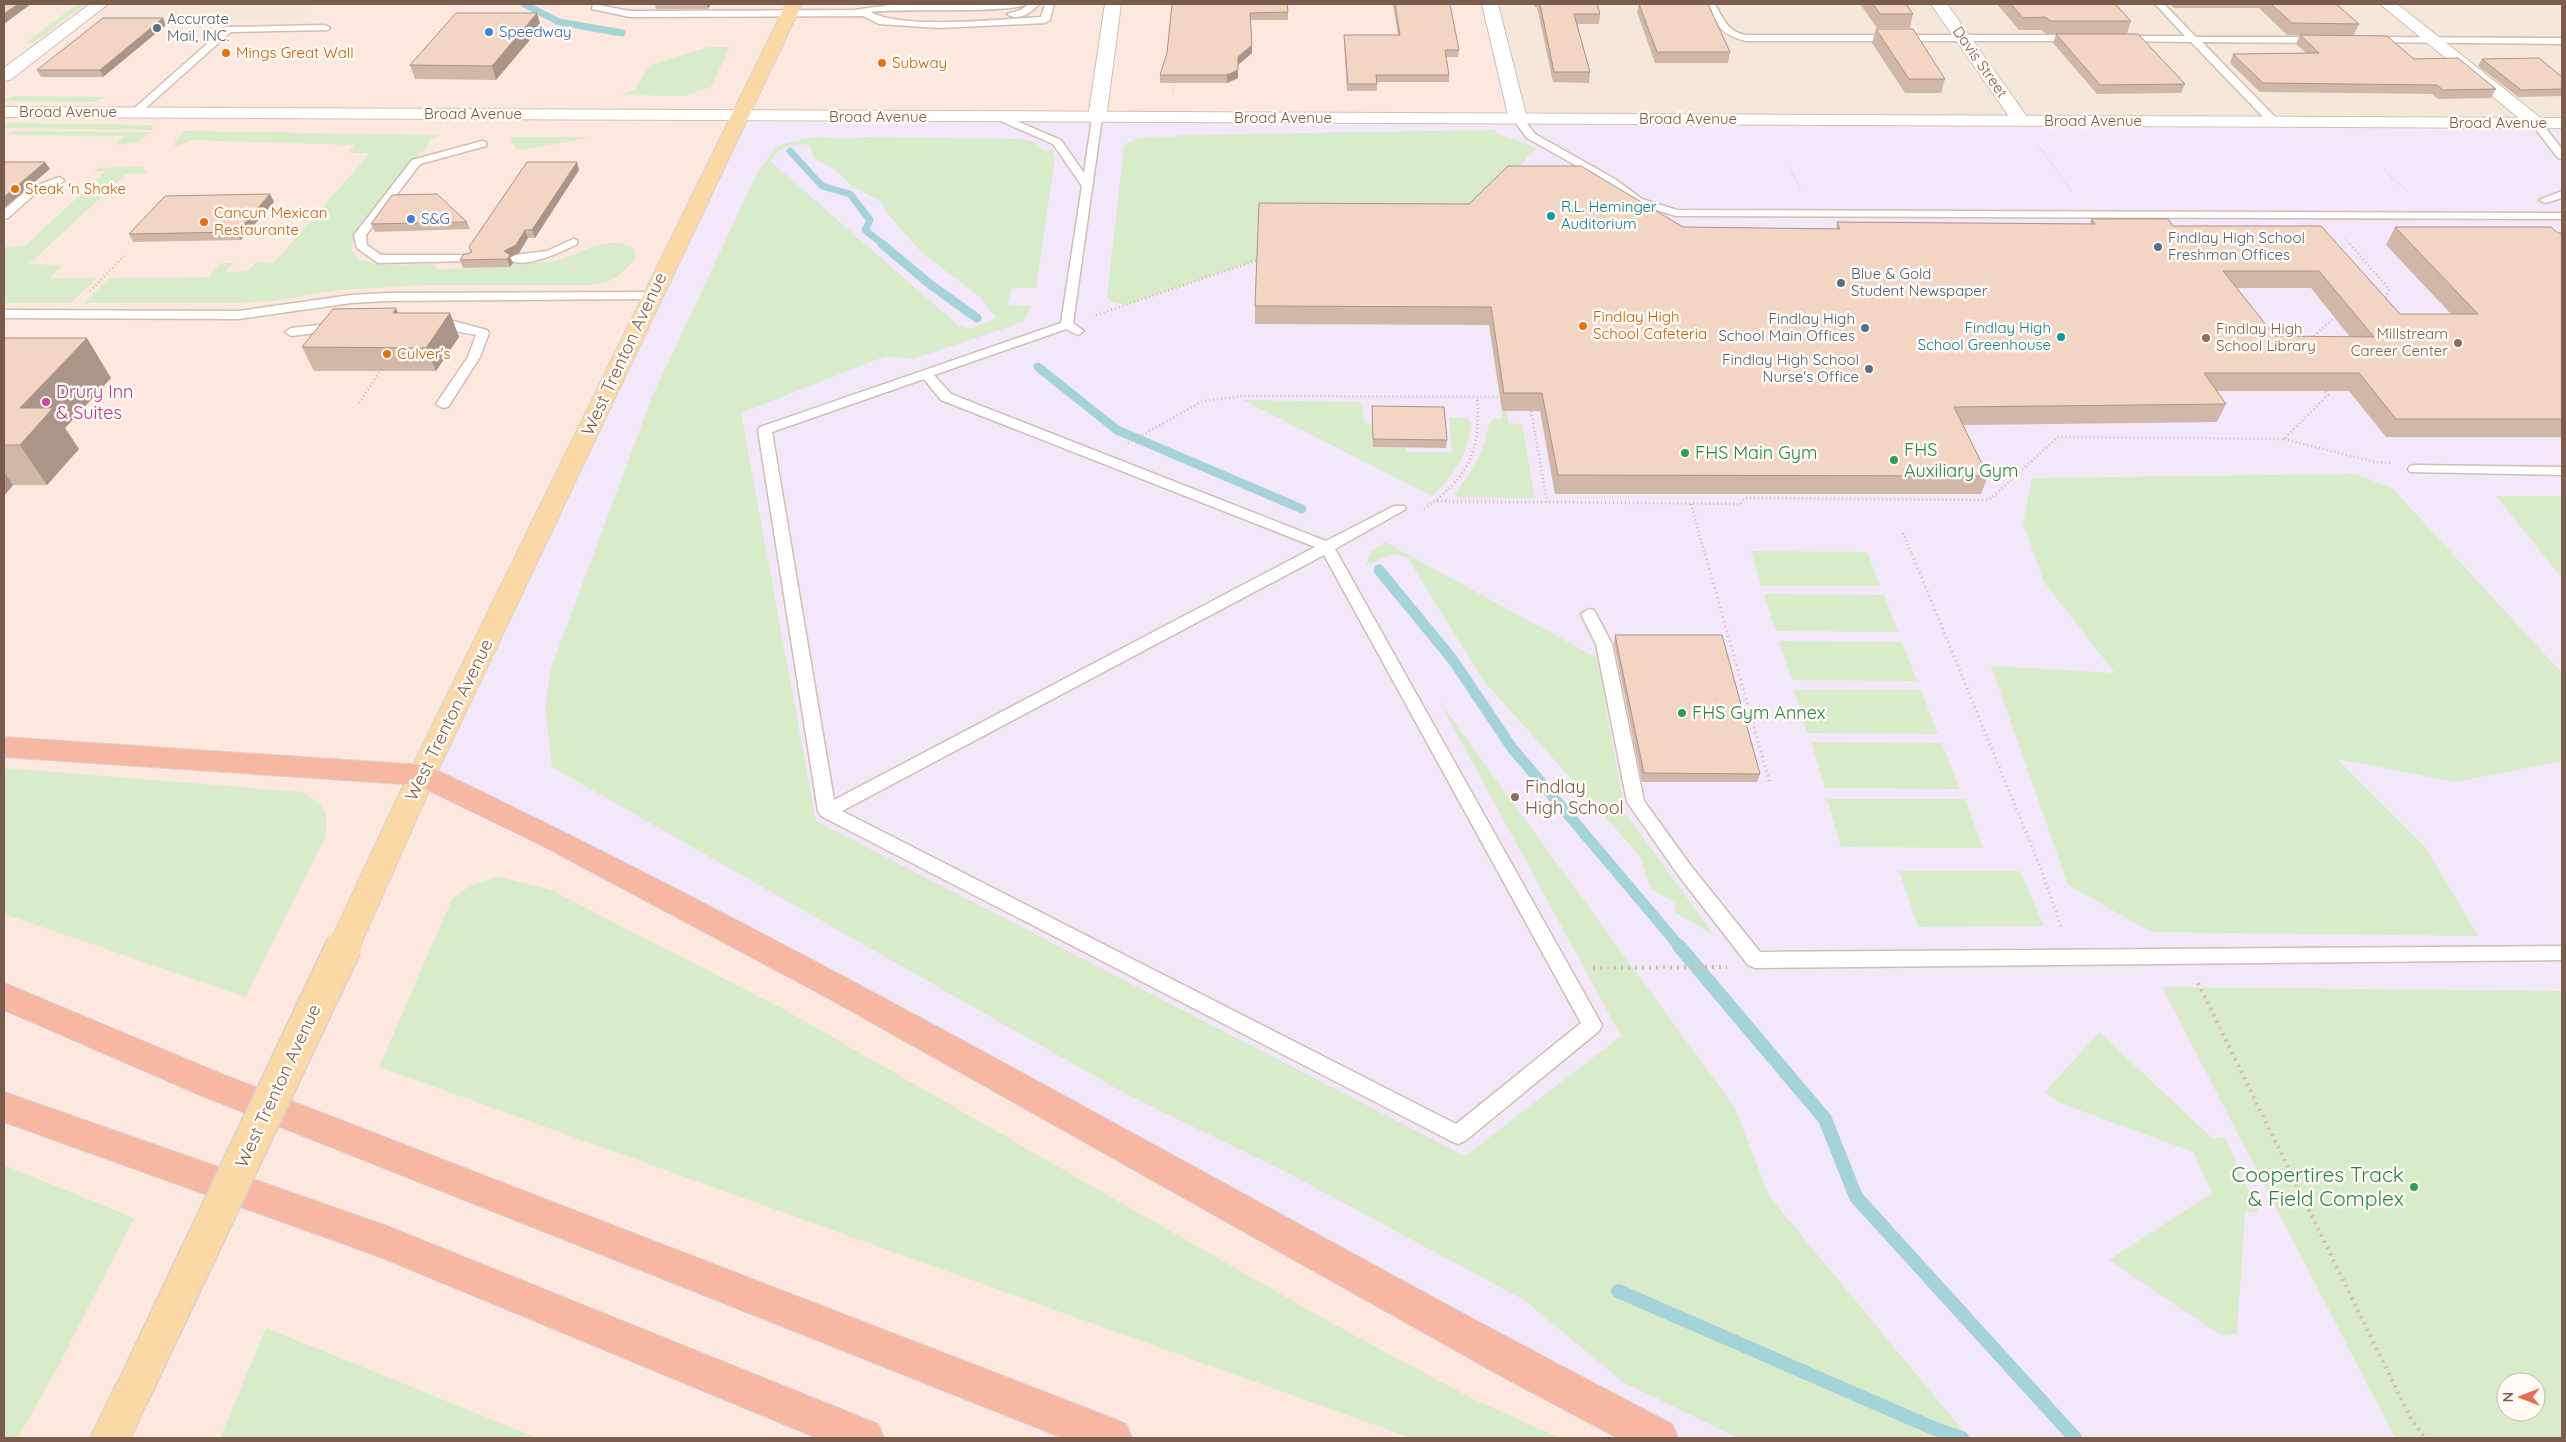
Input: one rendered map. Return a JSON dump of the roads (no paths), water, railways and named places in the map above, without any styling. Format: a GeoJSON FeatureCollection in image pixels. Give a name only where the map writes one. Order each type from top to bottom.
{"type":"FeatureCollection","features":[{"type":"Feature","properties":{"kind":"highway"},"geometry":{"type":"LineString","coordinates":[[4,747],[422,775],[547,835],[839,989],[1506,1359],[1658,1438]]}},
{"type":"Feature","properties":{"kind":"highway"},"geometry":{"type":"LineString","coordinates":[[4,996],[212,1085],[1112,1438]]}},
{"type":"Feature","properties":{"kind":"highway"},"geometry":{"type":"LineString","coordinates":[[4,1107],[386,1243],[864,1438]]}},
{"type":"Feature","properties":{"kind":"main road"},"geometry":{"type":"LineString","coordinates":[[4,76],[100,4]]}},
{"type":"Feature","properties":{"kind":"main road"},"geometry":{"type":"LineString","coordinates":[[1097,118],[1113,4]]}},
{"type":"Feature","properties":{"kind":"main road"},"geometry":{"type":"LineString","coordinates":[[1490,4],[1518,119]]}},
{"type":"Feature","properties":{"kind":"main road","name":"Davis Street"},"geometry":{"type":"LineString","coordinates":[[1939,4],[2021,121]]}},
{"type":"Feature","properties":{"kind":"main road"},"geometry":{"type":"LineString","coordinates":[[2388,4],[2536,123]]}},
{"type":"Feature","properties":{"kind":"main road","name":"West Trenton Avenue"},"geometry":{"type":"LineString","coordinates":[[110,1438],[346,944],[422,775],[792,8]]}},
{"type":"Feature","properties":{"kind":"main road","name":"Broad Avenue"},"geometry":{"type":"LineString","coordinates":[[4,112],[1000,118],[2562,123]]}},
{"type":"Feature","properties":{"kind":"lane"},"geometry":{"type":"LineString","coordinates":[[597,4],[595,7],[630,14],[792,8],[1021,4]]}},
{"type":"Feature","properties":{"kind":"lane"},"geometry":{"type":"LineString","coordinates":[[956,5],[1004,14],[1024,13],[1034,4]]}},
{"type":"Feature","properties":{"kind":"lane"},"geometry":{"type":"LineString","coordinates":[[855,8],[879,21],[940,25],[996,20],[1045,20],[1049,4]]}},
{"type":"Feature","properties":{"kind":"lane"},"geometry":{"type":"LineString","coordinates":[[1711,4],[1720,24],[1732,36],[1746,38],[2088,38]]}},
{"type":"Feature","properties":{"kind":"lane"},"geometry":{"type":"LineString","coordinates":[[2159,4],[2274,122]]}},
{"type":"Feature","properties":{"kind":"lane"},"geometry":{"type":"LineString","coordinates":[[135,112],[229,29],[325,28]]}},
{"type":"Feature","properties":{"kind":"lane"},"geometry":{"type":"LineString","coordinates":[[2107,38],[2328,40]]}},
{"type":"Feature","properties":{"kind":"lane"},"geometry":{"type":"LineString","coordinates":[[2366,40],[2562,41]]}},
{"type":"Feature","properties":{"kind":"lane"},"geometry":{"type":"LineString","coordinates":[[1000,118],[1057,142],[1088,186]]}},
{"type":"Feature","properties":{"kind":"lane"},"geometry":{"type":"LineString","coordinates":[[828,810],[765,430],[926,374],[1072,328],[1097,118]]}},
{"type":"Feature","properties":{"kind":"lane"},"geometry":{"type":"LineString","coordinates":[[1518,119],[1531,136],[1611,181],[1638,201],[1676,214],[2562,216]]}},
{"type":"Feature","properties":{"kind":"lane"},"geometry":{"type":"LineString","coordinates":[[2536,123],[2562,156]]}},
{"type":"Feature","properties":{"kind":"lane"},"geometry":{"type":"LineString","coordinates":[[468,259],[378,259],[361,246],[360,235],[416,162],[482,144]]}},
{"type":"Feature","properties":{"kind":"lane"},"geometry":{"type":"LineString","coordinates":[[4,216],[32,191],[59,180]]}},
{"type":"Feature","properties":{"kind":"lane"},"geometry":{"type":"LineString","coordinates":[[2545,200],[2562,194]]}},
{"type":"Feature","properties":{"kind":"lane"},"geometry":{"type":"LineString","coordinates":[[515,259],[550,254],[574,242]]}},
{"type":"Feature","properties":{"kind":"lane"},"geometry":{"type":"LineString","coordinates":[[4,314],[239,316],[351,299],[388,297],[652,296]]}},
{"type":"Feature","properties":{"kind":"lane"},"geometry":{"type":"LineString","coordinates":[[424,325],[453,325],[483,333],[474,357],[443,404]]}},
{"type":"Feature","properties":{"kind":"lane"},"geometry":{"type":"LineString","coordinates":[[291,332],[348,326]]}},
{"type":"Feature","properties":{"kind":"lane"},"geometry":{"type":"LineString","coordinates":[[828,810],[1458,1135],[1592,1025],[1327,547],[946,396],[926,374]]}},
{"type":"Feature","properties":{"kind":"lane"},"geometry":{"type":"LineString","coordinates":[[2415,469],[2562,471]]}},
{"type":"Feature","properties":{"kind":"lane"},"geometry":{"type":"LineString","coordinates":[[828,810],[1399,509]]}},
{"type":"Feature","properties":{"kind":"lane"},"geometry":{"type":"LineString","coordinates":[[1589,614],[1604,644],[1636,802],[1685,871],[1755,960],[1830,958],[2186,958],[2562,952]]}},
{"type":"Feature","properties":{"kind":"waterway"},"geometry":{"type":"LineString","coordinates":[[524,4],[559,22],[622,33]]}},
{"type":"Feature","properties":{"kind":"waterway"},"geometry":{"type":"LineString","coordinates":[[790,151],[822,186],[850,194],[870,220],[865,230],[884,245]]}},
{"type":"Feature","properties":{"kind":"waterway"},"geometry":{"type":"LineString","coordinates":[[882,244],[931,285],[977,318]]}},
{"type":"Feature","properties":{"kind":"waterway"},"geometry":{"type":"LineString","coordinates":[[1038,367],[1117,430],[1302,509]]}},
{"type":"Feature","properties":{"kind":"waterway"},"geometry":{"type":"LineString","coordinates":[[1379,570],[1453,660],[1512,748],[1680,947]]}},
{"type":"Feature","properties":{"kind":"waterway"},"geometry":{"type":"LineString","coordinates":[[1679,946],[1825,1119],[1856,1197],[2075,1438]]}},
{"type":"Feature","properties":{"kind":"waterway"},"geometry":{"type":"LineString","coordinates":[[1618,1291],[1933,1428],[1962,1438]]}},
{"type":"Feature","properties":{"kind":"place","name":"Accurate Mail, INC."},"geometry":{"type":"Point","coordinates":[157,28]}},
{"type":"Feature","properties":{"kind":"place","name":"Speedway"},"geometry":{"type":"Point","coordinates":[489,32]}},
{"type":"Feature","properties":{"kind":"place","name":"Mings Great Wall"},"geometry":{"type":"Point","coordinates":[226,53]}},
{"type":"Feature","properties":{"kind":"place","name":"Subway"},"geometry":{"type":"Point","coordinates":[882,63]}},
{"type":"Feature","properties":{"kind":"place","name":"Steak 'n Shake"},"geometry":{"type":"Point","coordinates":[15,189]}},
{"type":"Feature","properties":{"kind":"place","name":"R.L. Heminger Auditorium"},"geometry":{"type":"Point","coordinates":[1551,216]}},
{"type":"Feature","properties":{"kind":"place","name":"S&G"},"geometry":{"type":"Point","coordinates":[411,219]}},
{"type":"Feature","properties":{"kind":"place","name":"Cancun Mexican Restaurante"},"geometry":{"type":"Point","coordinates":[204,222]}},
{"type":"Feature","properties":{"kind":"place","name":"Findlay High School Freshman Offices"},"geometry":{"type":"Point","coordinates":[2158,247]}},
{"type":"Feature","properties":{"kind":"place","name":"Blue & Gold Student Newspaper"},"geometry":{"type":"Point","coordinates":[1841,283]}},
{"type":"Feature","properties":{"kind":"place","name":"Findlay High School Cafeteria"},"geometry":{"type":"Point","coordinates":[1583,326]}},
{"type":"Feature","properties":{"kind":"place","name":"Findlay High School Main Offices"},"geometry":{"type":"Point","coordinates":[1865,328]}},
{"type":"Feature","properties":{"kind":"place","name":"Findlay High School Greenhouse"},"geometry":{"type":"Point","coordinates":[2061,337]}},
{"type":"Feature","properties":{"kind":"place","name":"Findlay High School Library"},"geometry":{"type":"Point","coordinates":[2206,338]}},
{"type":"Feature","properties":{"kind":"place","name":"Millstream Career Center"},"geometry":{"type":"Point","coordinates":[2458,343]}},
{"type":"Feature","properties":{"kind":"place","name":"Culver's"},"geometry":{"type":"Point","coordinates":[387,354]}},
{"type":"Feature","properties":{"kind":"place","name":"Findlay High School Nurse's Office"},"geometry":{"type":"Point","coordinates":[1869,369]}},
{"type":"Feature","properties":{"kind":"place","name":"Drury Inn & Suites"},"geometry":{"type":"Point","coordinates":[46,402]}},
{"type":"Feature","properties":{"kind":"place","name":"FHS Main Gym"},"geometry":{"type":"Point","coordinates":[1685,453]}},
{"type":"Feature","properties":{"kind":"place","name":"FHS Auxiliary Gym"},"geometry":{"type":"Point","coordinates":[1894,460]}},
{"type":"Feature","properties":{"kind":"place","name":"FHS Gym Annex"},"geometry":{"type":"Point","coordinates":[1682,713]}},
{"type":"Feature","properties":{"kind":"place","name":"Findlay High School"},"geometry":{"type":"Point","coordinates":[1515,797]}},
{"type":"Feature","properties":{"kind":"place","name":"Coopertires Track & Field Complex"},"geometry":{"type":"Point","coordinates":[2414,1187]}}]}
